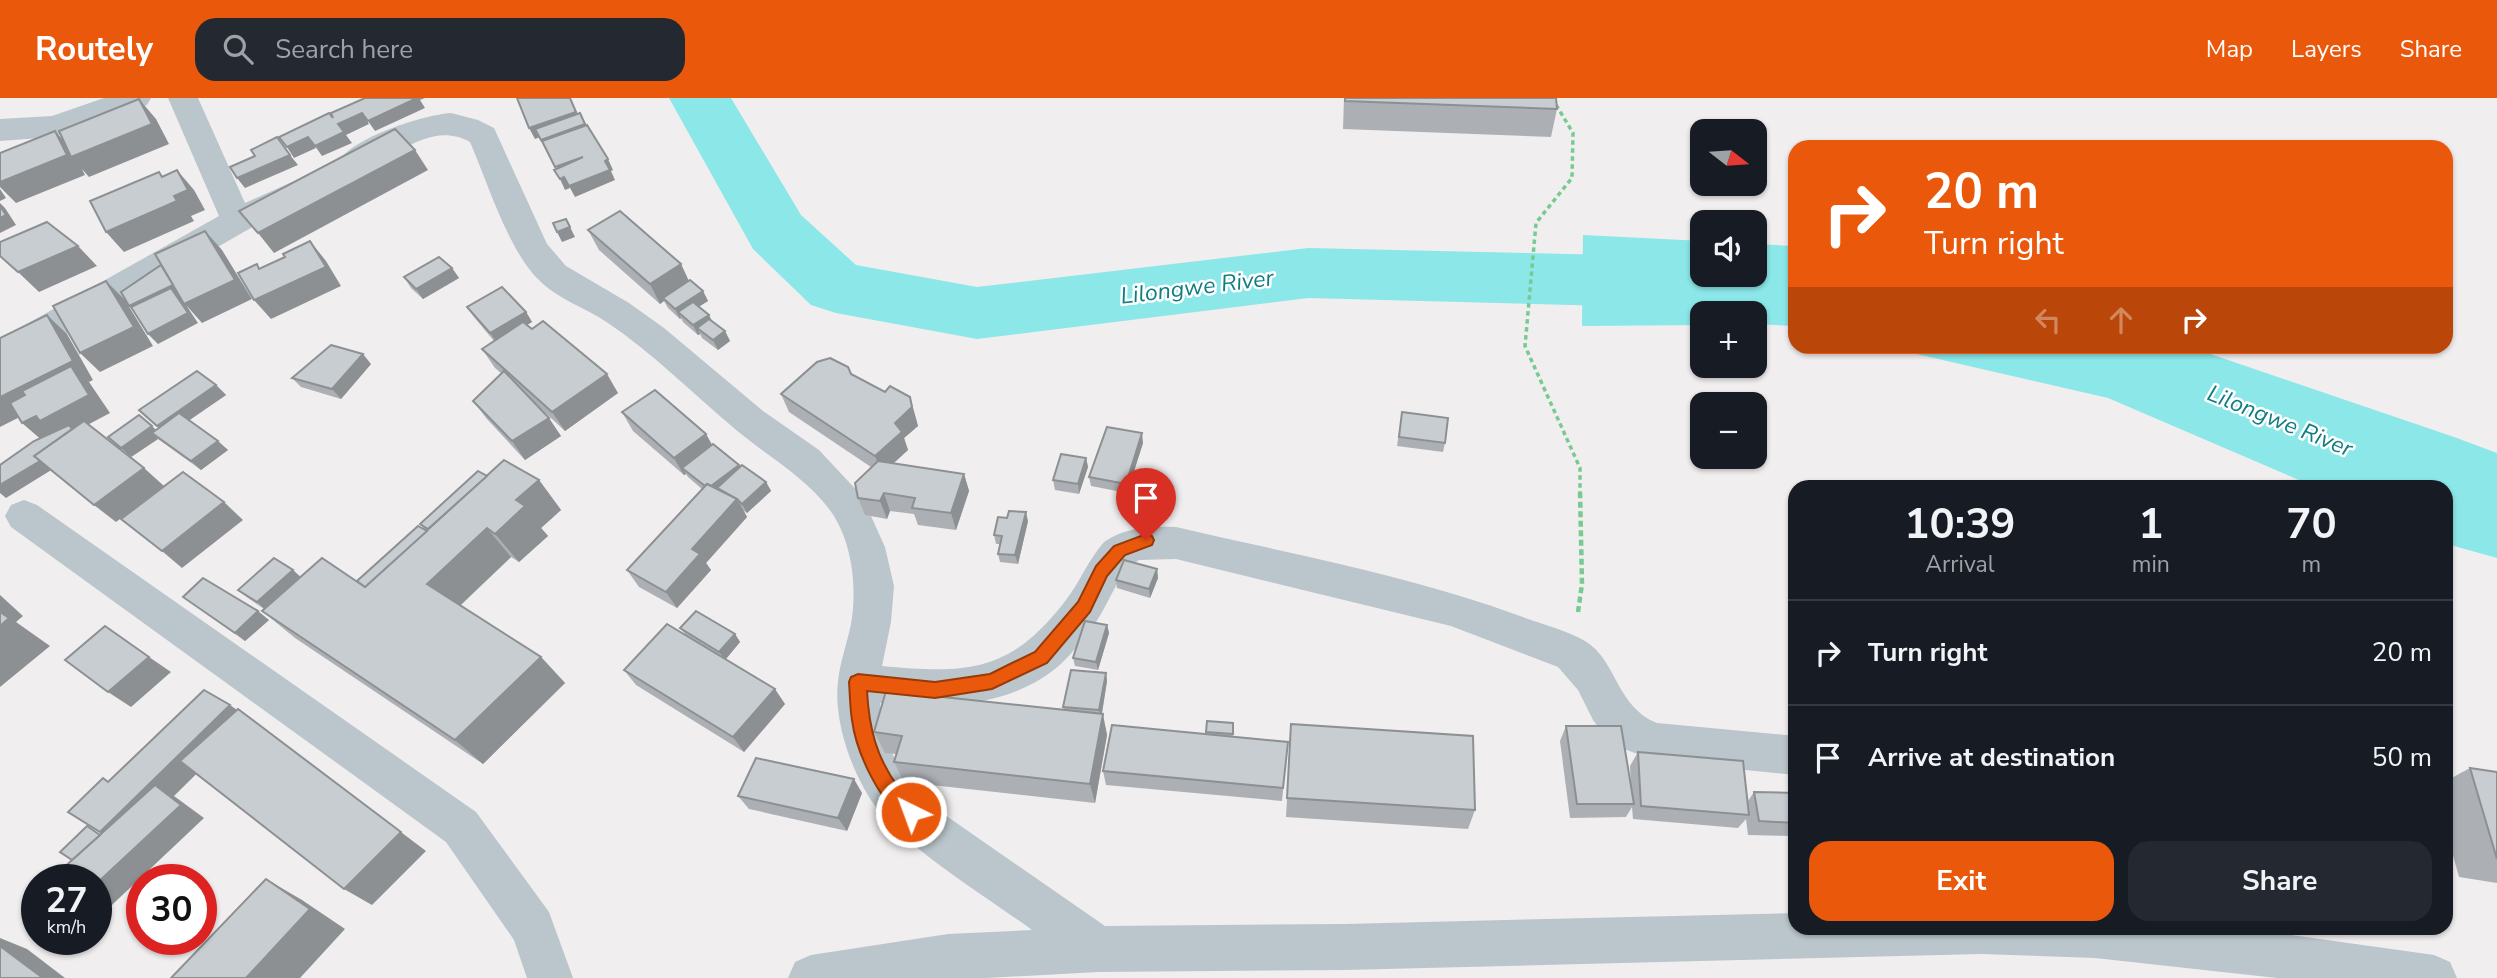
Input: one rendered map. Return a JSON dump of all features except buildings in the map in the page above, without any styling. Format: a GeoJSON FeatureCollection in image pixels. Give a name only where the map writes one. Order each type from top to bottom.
{"type":"FeatureCollection","features":[{"type":"Feature","properties":{"kind":"street"},"geometry":{"type":"LineString","coordinates":[[0,130],[54,126],[136,98]]}},
{"type":"Feature","properties":{"kind":"street"},"geometry":{"type":"LineString","coordinates":[[183,98],[237,220]]}},
{"type":"Feature","properties":{"kind":"street"},"geometry":{"type":"LineString","coordinates":[[0,355],[237,220],[453,110],[483,136],[533,250],[554,275],[653,337],[750,421],[806,461],[849,507],[866,547],[874,586],[871,622],[858,682],[860,722],[870,755],[893,795],[930,830],[1098,949]]}},
{"type":"Feature","properties":{"kind":"street"},"geometry":{"type":"LineString","coordinates":[[24,516],[461,827],[533,928],[551,978]]}},
{"type":"Feature","properties":{"kind":"street"},"geometry":{"type":"LineString","coordinates":[[858,682],[935,690],[992,681],[1029,663],[1041,657],[1084,607],[1101,571],[1119,550],[1146,540],[1176,543],[1454,609],[1572,654],[1591,677],[1608,707],[1626,730],[1656,742],[1788,754]]}},
{"type":"Feature","properties":{"kind":"street"},"geometry":{"type":"LineString","coordinates":[[811,978],[948,957],[1098,949],[1344,947],[1822,935]]}},
{"type":"Feature","properties":{"kind":"street"},"geometry":{"type":"LineString","coordinates":[[2095,935],[2434,978]]}},
{"type":"Feature","properties":{"kind":"path"},"geometry":{"type":"LineString","coordinates":[[1552,98],[1573,133],[1572,178],[1536,223],[1525,346],[1580,468],[1582,584],[1572,654]]}},
{"type":"Feature","properties":{"kind":"water"},"geometry":{"type":"Polygon","coordinates":[[[1583,235],[1690,240],[1690,287],[1767,287],[1767,245],[1788,246],[1788,326],[1767,325],[1767,301],[1690,301],[1690,325],[1582,326],[1583,235]]]}},
{"type":"Feature","properties":{"kind":"water"},"geometry":{"type":"Polygon","coordinates":[[[1916,354],[2211,354],[2454,437],[2497,453],[2497,558],[2453,546],[2453,480],[2299,480],[2108,398],[1916,354]]]}},
{"type":"Feature","properties":{"kind":"waterway","name":"Lilongwe River"},"geometry":{"type":"LineString","coordinates":[[700,98],[777,232],[836,287],[977,313],[1308,273],[1788,285]]}},
{"type":"Feature","properties":{"kind":"route"},"geometry":{"type":"LineString","coordinates":[[911,812],[893,795],[870,755],[860,722],[858,682],[935,690],[992,681],[1041,657],[1084,607],[1101,571],[1119,550],[1146,540]]}}]}
